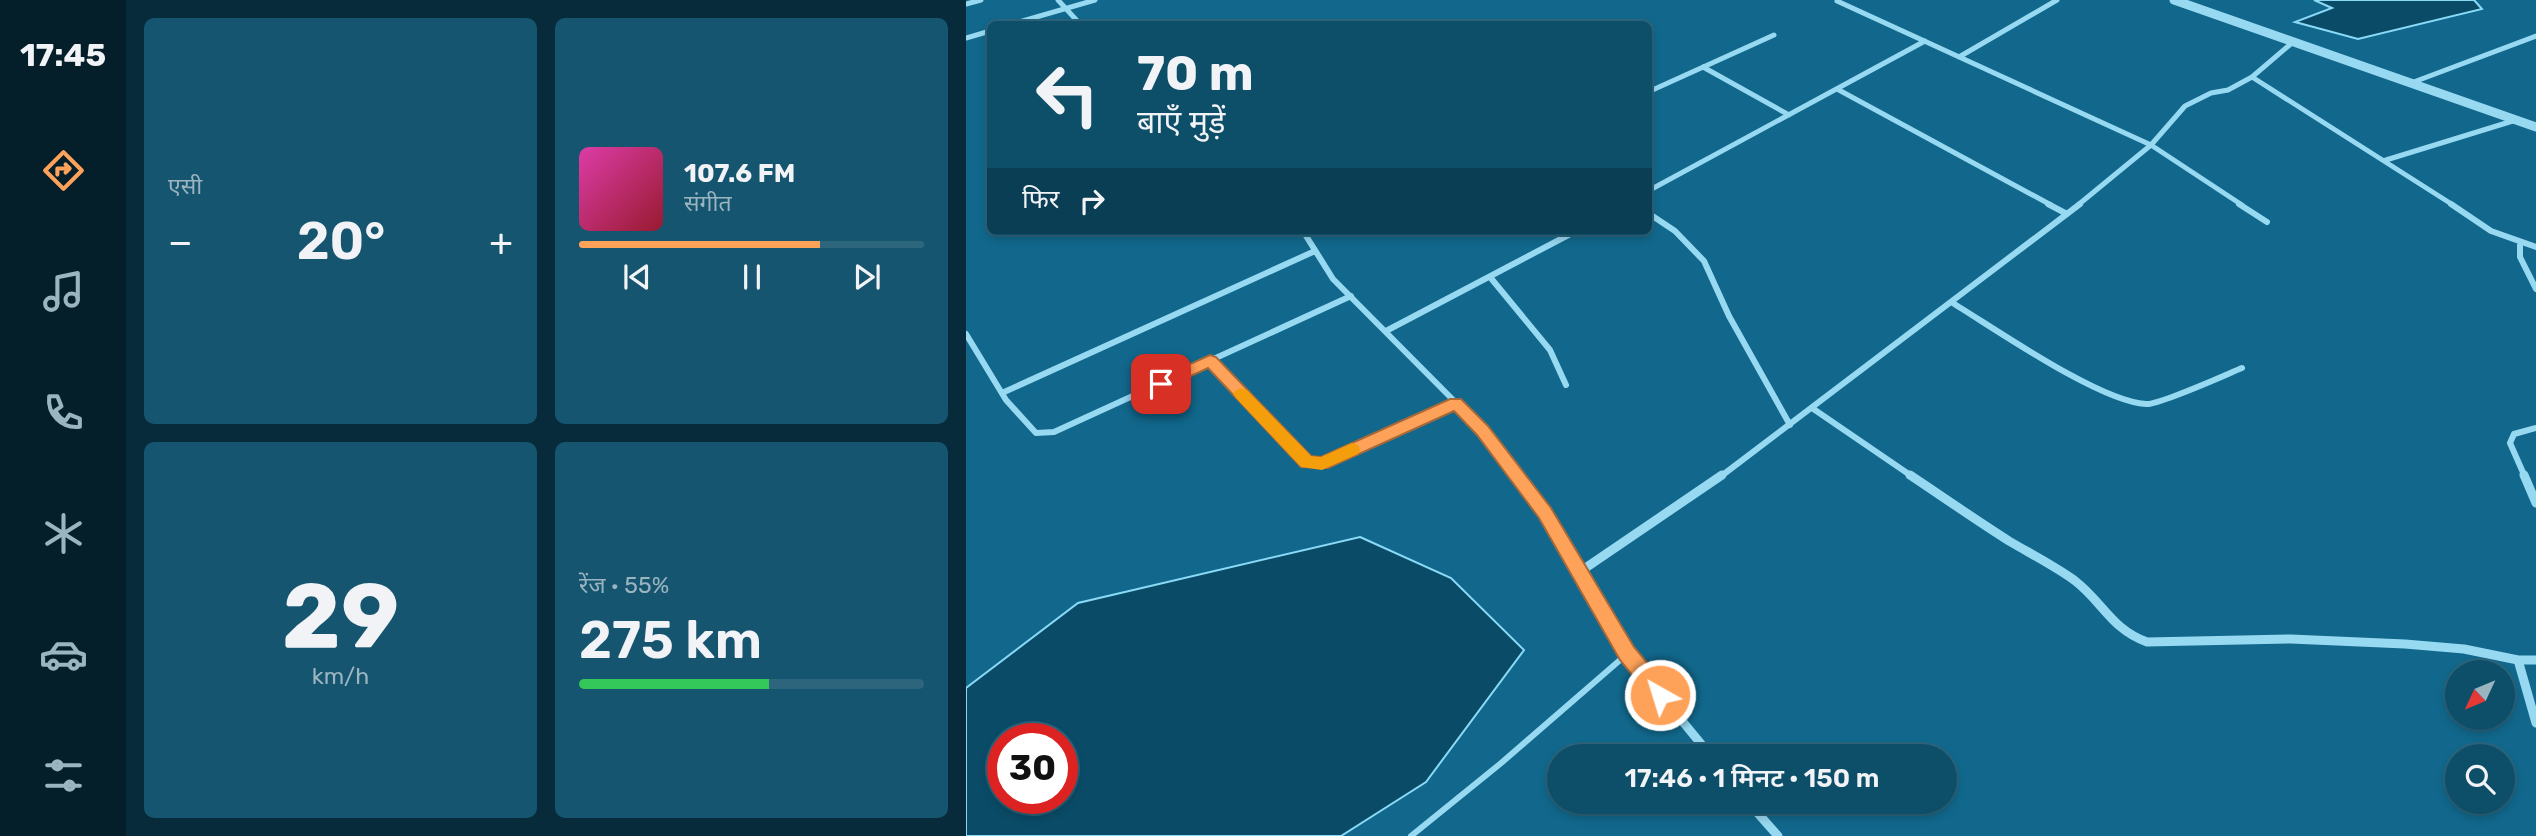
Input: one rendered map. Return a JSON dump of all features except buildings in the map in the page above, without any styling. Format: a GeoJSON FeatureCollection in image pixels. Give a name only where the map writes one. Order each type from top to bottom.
{"type":"FeatureCollection","features":[{"type":"Feature","properties":{"kind":"street"},"geometry":{"type":"LineString","coordinates":[[966,4],[981,0]]}},
{"type":"Feature","properties":{"kind":"street"},"geometry":{"type":"LineString","coordinates":[[1058,0],[1077,21]]}},
{"type":"Feature","properties":{"kind":"street"},"geometry":{"type":"LineString","coordinates":[[1023,21],[1095,0]]}},
{"type":"Feature","properties":{"kind":"street"},"geometry":{"type":"LineString","coordinates":[[1959,57],[2057,0]]}},
{"type":"Feature","properties":{"kind":"street"},"geometry":{"type":"LineString","coordinates":[[2174,0],[2536,127]]}},
{"type":"Feature","properties":{"kind":"street"},"geometry":{"type":"LineString","coordinates":[[1837,1],[2151,145],[2267,222]]}},
{"type":"Feature","properties":{"kind":"street"},"geometry":{"type":"LineString","coordinates":[[966,38],[987,32]]}},
{"type":"Feature","properties":{"kind":"street"},"geometry":{"type":"LineString","coordinates":[[1652,90],[1774,35]]}},
{"type":"Feature","properties":{"kind":"street"},"geometry":{"type":"LineString","coordinates":[[2411,84],[2536,36]]}},
{"type":"Feature","properties":{"kind":"street"},"geometry":{"type":"LineString","coordinates":[[1652,189],[1925,41]]}},
{"type":"Feature","properties":{"kind":"street"},"geometry":{"type":"LineString","coordinates":[[1581,571],[1714,481],[2067,214],[2151,145],[2185,106],[2211,93],[2228,90],[2252,77],[2293,42]]}},
{"type":"Feature","properties":{"kind":"street"},"geometry":{"type":"LineString","coordinates":[[1703,67],[1790,115]]}},
{"type":"Feature","properties":{"kind":"street"},"geometry":{"type":"LineString","coordinates":[[2252,77],[2386,160],[2484,229],[2520,245],[2536,247]]}},
{"type":"Feature","properties":{"kind":"street"},"geometry":{"type":"LineString","coordinates":[[1837,89],[2067,214]]}},
{"type":"Feature","properties":{"kind":"street"},"geometry":{"type":"LineString","coordinates":[[2386,160],[2516,119]]}},
{"type":"Feature","properties":{"kind":"street"},"geometry":{"type":"LineString","coordinates":[[1652,216],[1675,231],[1704,261],[1729,316],[1790,425]]}},
{"type":"Feature","properties":{"kind":"street"},"geometry":{"type":"LineString","coordinates":[[1305,235],[1333,279],[1483,430],[1520,478],[1581,571],[1627,653],[1701,744]]}},
{"type":"Feature","properties":{"kind":"street"},"geometry":{"type":"LineString","coordinates":[[1386,331],[1568,235]]}},
{"type":"Feature","properties":{"kind":"street"},"geometry":{"type":"LineString","coordinates":[[2520,245],[2521,257],[2536,289]]}},
{"type":"Feature","properties":{"kind":"street"},"geometry":{"type":"LineString","coordinates":[[1002,393],[1315,251]]}},
{"type":"Feature","properties":{"kind":"street"},"geometry":{"type":"LineString","coordinates":[[1490,276],[1550,350],[1566,385]]}},
{"type":"Feature","properties":{"kind":"street"},"geometry":{"type":"LineString","coordinates":[[966,334],[1024,423],[1036,433],[1054,432],[1351,296]]}},
{"type":"Feature","properties":{"kind":"street"},"geometry":{"type":"LineString","coordinates":[[1951,302],[2088,382],[2137,405],[2149,405],[2242,368]]}},
{"type":"Feature","properties":{"kind":"street"},"geometry":{"type":"LineString","coordinates":[[1210,361],[1307,463],[1322,463],[1456,403]]}},
{"type":"Feature","properties":{"kind":"street"},"geometry":{"type":"LineString","coordinates":[[1812,408],[2026,552],[2079,584],[2094,597],[2117,629],[2131,638],[2147,642],[2291,639],[2404,644],[2463,649],[2518,660],[2536,660]]}},
{"type":"Feature","properties":{"kind":"street"},"geometry":{"type":"LineString","coordinates":[[2536,428],[2514,435],[2511,443],[2536,503]]}},
{"type":"Feature","properties":{"kind":"street"},"geometry":{"type":"LineString","coordinates":[[2518,660],[2536,723]]}},
{"type":"Feature","properties":{"kind":"street"},"geometry":{"type":"LineString","coordinates":[[1759,814],[1778,836]]}},
{"type":"Feature","properties":{"kind":"lane"},"geometry":{"type":"LineString","coordinates":[[1411,836],[1500,764],[1627,653]]}},
{"type":"Feature","properties":{"kind":"water"},"geometry":{"type":"Polygon","coordinates":[[[2314,0],[2474,0],[2482,9],[2358,39],[2295,22],[2332,8],[2314,0]]]}},
{"type":"Feature","properties":{"kind":"water"},"geometry":{"type":"Polygon","coordinates":[[[1360,537],[1451,578],[1524,650],[1426,782],[1341,836],[966,836],[966,688],[1078,603],[1360,537]]]}},
{"type":"Feature","properties":{"kind":"slow traffic"},"geometry":{"type":"LineString","coordinates":[[1241,394],[1307,463],[1322,463],[1352,450]]}},
{"type":"Feature","properties":{"kind":"route"},"geometry":{"type":"LineString","coordinates":[[1161,384],[1210,361],[1307,463],[1322,463],[1456,403],[1483,430],[1545,513],[1627,653],[1660,695]]}}]}
